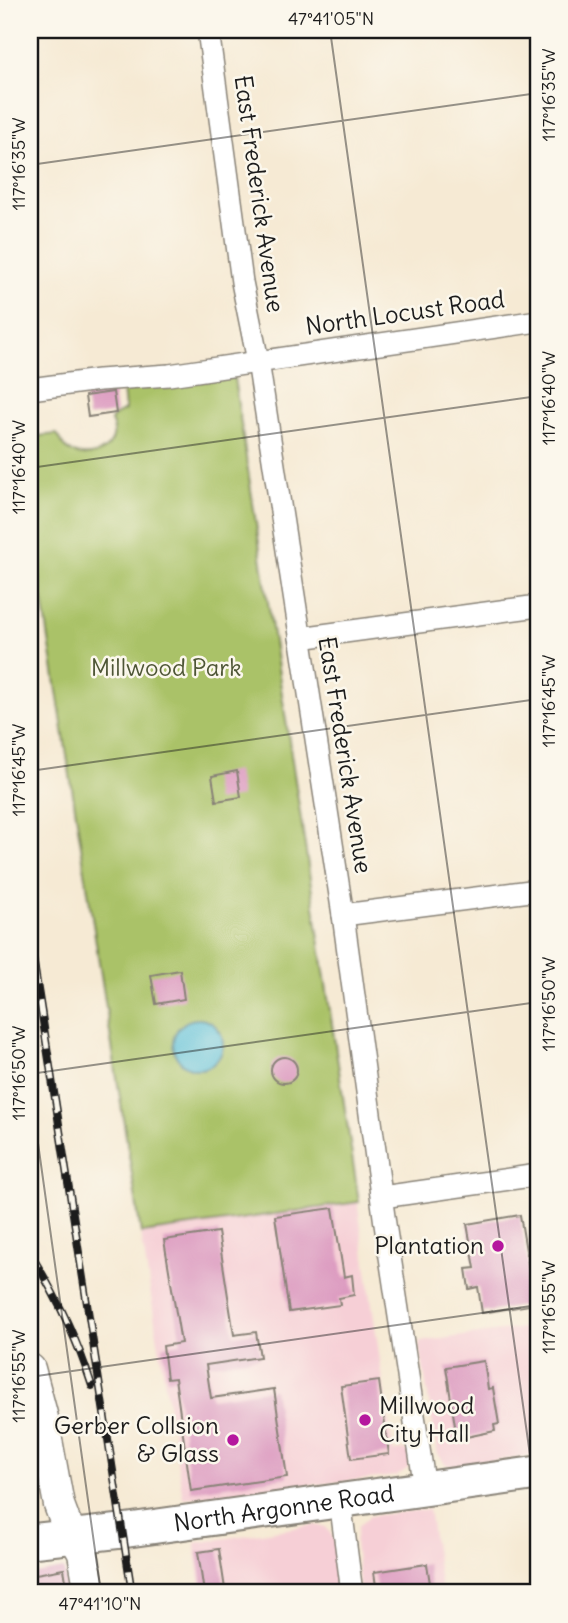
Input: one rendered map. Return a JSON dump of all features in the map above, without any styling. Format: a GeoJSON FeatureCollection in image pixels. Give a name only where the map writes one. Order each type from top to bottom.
{"type":"FeatureCollection","features":[{"type":"Feature","properties":{"kind":"main road","name":"North Argonne Road"},"geometry":{"type":"LineString","coordinates":[[30,1541],[538,1473]]}},
{"type":"Feature","properties":{"kind":"street","name":"East Frederick Avenue"},"geometry":{"type":"LineString","coordinates":[[208,30],[242,282],[258,361],[343,915],[425,1488]]}},
{"type":"Feature","properties":{"kind":"street","name":"North Locust Road"},"geometry":{"type":"LineString","coordinates":[[30,388],[169,374],[538,321]]}},
{"type":"Feature","properties":{"kind":"street"},"geometry":{"type":"LineString","coordinates":[[300,638],[538,606]]}},
{"type":"Feature","properties":{"kind":"street"},"geometry":{"type":"LineString","coordinates":[[343,915],[538,890]]}},
{"type":"Feature","properties":{"kind":"street"},"geometry":{"type":"LineString","coordinates":[[382,1197],[538,1175]]}},
{"type":"Feature","properties":{"kind":"street"},"geometry":{"type":"LineString","coordinates":[[30,1369],[43,1418],[59,1505],[83,1553],[90,1593]]}},
{"type":"Feature","properties":{"kind":"street"},"geometry":{"type":"LineString","coordinates":[[340,1500],[352,1593]]}},
{"type":"Feature","properties":{"kind":"shaded area"},"geometry":{"type":"Polygon","coordinates":[[[359,1202],[393,1451],[408,1450],[411,1453],[408,1468],[397,1476],[183,1498],[141,1233],[359,1202]]]}},
{"type":"Feature","properties":{"kind":"shaded area"},"geometry":{"type":"Polygon","coordinates":[[[538,1326],[538,1455],[456,1466],[444,1463],[438,1455],[419,1342],[538,1326]]]}},
{"type":"Feature","properties":{"kind":"shaded area"},"geometry":{"type":"Polygon","coordinates":[[[429,1509],[441,1589],[413,1593],[360,1593],[355,1542],[358,1526],[370,1516],[429,1509]]]}},
{"type":"Feature","properties":{"kind":"shaded area"},"geometry":{"type":"Polygon","coordinates":[[[314,1525],[326,1527],[336,1542],[343,1593],[202,1593],[195,1543],[314,1525]]]}},
{"type":"Feature","properties":{"kind":"green space","name":"Millwood Park"},"geometry":{"type":"Polygon","coordinates":[[[234,378],[359,1202],[141,1233],[30,517],[30,437],[57,434],[65,447],[74,453],[93,454],[108,446],[112,439],[114,431],[111,421],[125,410],[123,389],[234,378]]]}},
{"type":"Feature","properties":{"kind":"water"},"geometry":{"type":"Polygon","coordinates":[[[198,1019],[216,1026],[223,1044],[216,1062],[198,1069],[180,1062],[173,1044],[180,1026],[198,1019]]]}},
{"type":"Feature","properties":{"kind":"building"},"geometry":{"type":"Polygon","coordinates":[[[113,392],[116,413],[88,417],[85,396],[113,392]]]}},
{"type":"Feature","properties":{"kind":"building"},"geometry":{"type":"Polygon","coordinates":[[[237,771],[241,797],[216,801],[212,776],[237,771]]]}},
{"type":"Feature","properties":{"kind":"building"},"geometry":{"type":"Polygon","coordinates":[[[180,970],[184,999],[156,1004],[151,975],[180,970]]]}},
{"type":"Feature","properties":{"kind":"building"},"geometry":{"type":"Polygon","coordinates":[[[284,1057],[293,1061],[297,1070],[293,1079],[284,1083],[275,1079],[271,1070],[275,1061],[284,1057]]]}},
{"type":"Feature","properties":{"kind":"building"},"geometry":{"type":"Polygon","coordinates":[[[333,1208],[344,1277],[352,1275],[354,1295],[339,1298],[340,1305],[289,1312],[275,1216],[333,1208]]]}},
{"type":"Feature","properties":{"kind":"building","name":"Plantation"},"geometry":{"type":"Polygon","coordinates":[[[520,1215],[535,1304],[482,1313],[478,1287],[469,1289],[466,1269],[475,1268],[467,1224],[520,1215]]]}},
{"type":"Feature","properties":{"kind":"building"},"geometry":{"type":"Polygon","coordinates":[[[218,1232],[234,1335],[256,1332],[260,1357],[206,1365],[211,1398],[274,1389],[287,1477],[191,1491],[175,1378],[167,1379],[163,1346],[181,1343],[164,1240],[218,1232]]]}},
{"type":"Feature","properties":{"kind":"building"},"geometry":{"type":"Polygon","coordinates":[[[484,1361],[488,1389],[493,1388],[499,1424],[494,1425],[495,1431],[457,1439],[446,1367],[484,1361]]]}},
{"type":"Feature","properties":{"kind":"building","name":"Millwood City Hall"},"geometry":{"type":"Polygon","coordinates":[[[379,1381],[389,1454],[351,1459],[341,1386],[379,1381]]]}},
{"type":"Feature","properties":{"kind":"building"},"geometry":{"type":"Polygon","coordinates":[[[219,1549],[225,1589],[204,1593],[198,1552],[219,1549]]]}},
{"type":"Feature","properties":{"kind":"building"},"geometry":{"type":"Polygon","coordinates":[[[427,1564],[431,1590],[377,1593],[374,1572],[427,1564]]]}},
{"type":"Feature","properties":{"kind":"building"},"geometry":{"type":"Polygon","coordinates":[[[64,1569],[68,1593],[30,1593],[30,1575],[64,1569]]]}},
{"type":"Feature","properties":{"kind":"railway"},"geometry":{"type":"LineString","coordinates":[[30,938],[132,1593]]}},
{"type":"Feature","properties":{"kind":"railway"},"geometry":{"type":"LineString","coordinates":[[30,1253],[65,1318],[92,1386]]}},
{"type":"Feature","properties":{"kind":"place","name":"Plantation"},"geometry":{"type":"Point","coordinates":[498,1246]}},
{"type":"Feature","properties":{"kind":"place","name":"Millwood City Hall"},"geometry":{"type":"Point","coordinates":[365,1420]}},
{"type":"Feature","properties":{"kind":"place","name":"Gerber Collsion & Glass"},"geometry":{"type":"Point","coordinates":[233,1440]}}]}
